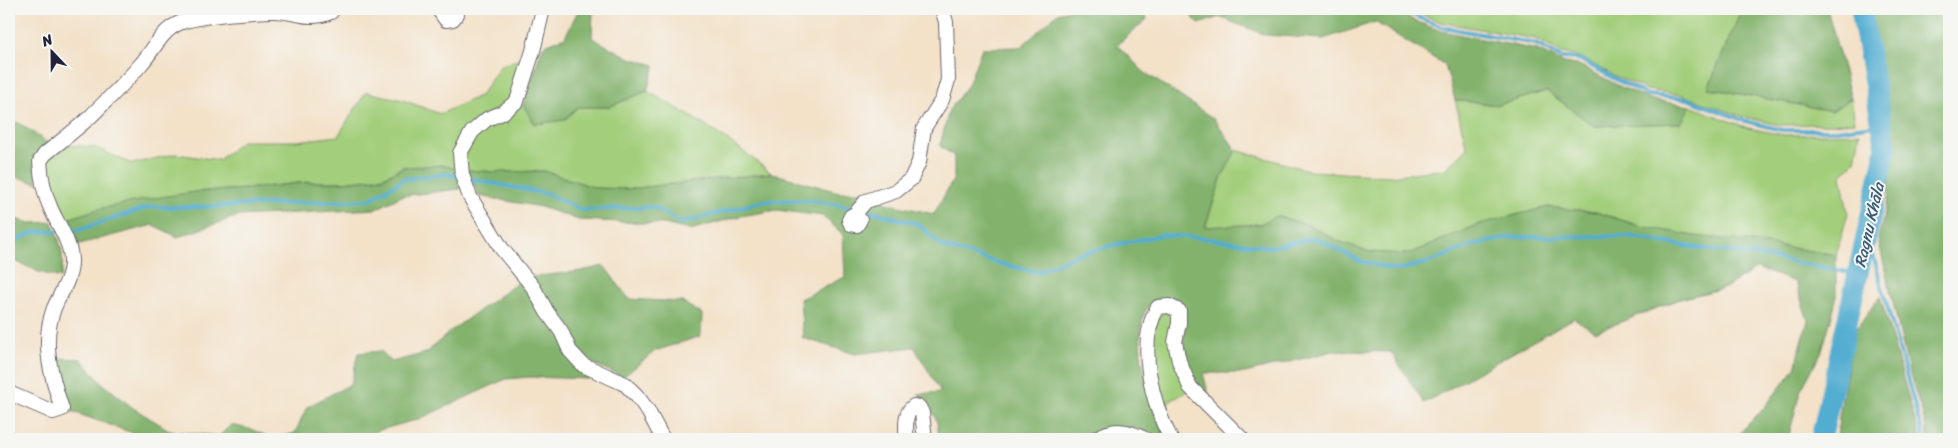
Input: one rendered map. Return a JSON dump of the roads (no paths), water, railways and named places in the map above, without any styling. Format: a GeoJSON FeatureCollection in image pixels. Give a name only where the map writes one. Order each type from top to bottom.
{"type":"FeatureCollection","features":[{"type":"Feature","properties":{"kind":"street"},"geometry":{"type":"LineString","coordinates":[[9,393],[53,412],[62,409],[50,367],[47,350],[48,332],[54,307],[65,286],[71,263],[69,250],[44,191],[40,173],[40,161],[45,154],[92,115],[142,62],[163,34],[173,26],[184,21],[274,10],[302,16],[319,17],[331,12],[333,9]]}},
{"type":"Feature","properties":{"kind":"street"},"geometry":{"type":"LineString","coordinates":[[438,9],[446,20],[453,19],[457,14],[457,9]]}},
{"type":"Feature","properties":{"kind":"street"},"geometry":{"type":"LineString","coordinates":[[543,9],[533,51],[517,101],[502,113],[487,119],[472,132],[460,153],[462,175],[470,197],[502,249],[533,287],[561,331],[570,351],[583,365],[625,384],[648,411],[663,439]]}},
{"type":"Feature","properties":{"kind":"street"},"geometry":{"type":"LineString","coordinates":[[855,214],[866,201],[896,191],[911,179],[919,162],[924,128],[942,100],[948,80],[946,22],[942,9]]}},
{"type":"Feature","properties":{"kind":"street"},"geometry":{"type":"LineString","coordinates":[[1170,439],[1159,411],[1148,366],[1150,319],[1158,307],[1169,306],[1178,311],[1179,324],[1175,342],[1179,361],[1190,387],[1242,439]]}},
{"type":"Feature","properties":{"kind":"street"},"geometry":{"type":"LineString","coordinates":[[906,439],[907,416],[909,410],[914,406],[919,407],[922,413],[925,439]]}},
{"type":"Feature","properties":{"kind":"street"},"geometry":{"type":"LineString","coordinates":[[1095,439],[1109,431],[1123,431],[1145,439]]}},
{"type":"Feature","properties":{"kind":"waterway"},"geometry":{"type":"LineString","coordinates":[[1398,9],[1442,27],[1536,44],[1562,58],[1579,59],[1648,95],[1687,99],[1745,121],[1782,130],[1836,130],[1881,124]]}},
{"type":"Feature","properties":{"kind":"waterway","name":"Ragnu Khāla"},"geometry":{"type":"LineString","coordinates":[[1821,439],[1886,148],[1861,9]]}},
{"type":"Feature","properties":{"kind":"waterway"},"geometry":{"type":"LineString","coordinates":[[67,231],[78,230],[149,207],[201,207],[369,200],[404,179],[448,174],[459,177]]}},
{"type":"Feature","properties":{"kind":"waterway"},"geometry":{"type":"LineString","coordinates":[[466,178],[547,194],[582,210],[654,207],[681,223],[764,201],[809,200],[856,208]]}},
{"type":"Feature","properties":{"kind":"waterway"},"geometry":{"type":"LineString","coordinates":[[863,209],[918,224],[943,247],[1009,266],[1038,272],[1076,255],[1162,235],[1270,247],[1315,238],[1360,261],[1397,270],[1430,262],[1472,245],[1511,237],[1629,236],[1691,247],[1761,256],[1858,274]]}},
{"type":"Feature","properties":{"kind":"waterway"},"geometry":{"type":"LineString","coordinates":[[9,240],[15,241],[34,232],[60,231]]}},
{"type":"Feature","properties":{"kind":"waterway"},"geometry":{"type":"LineString","coordinates":[[1867,233],[1924,439]]}}]}
